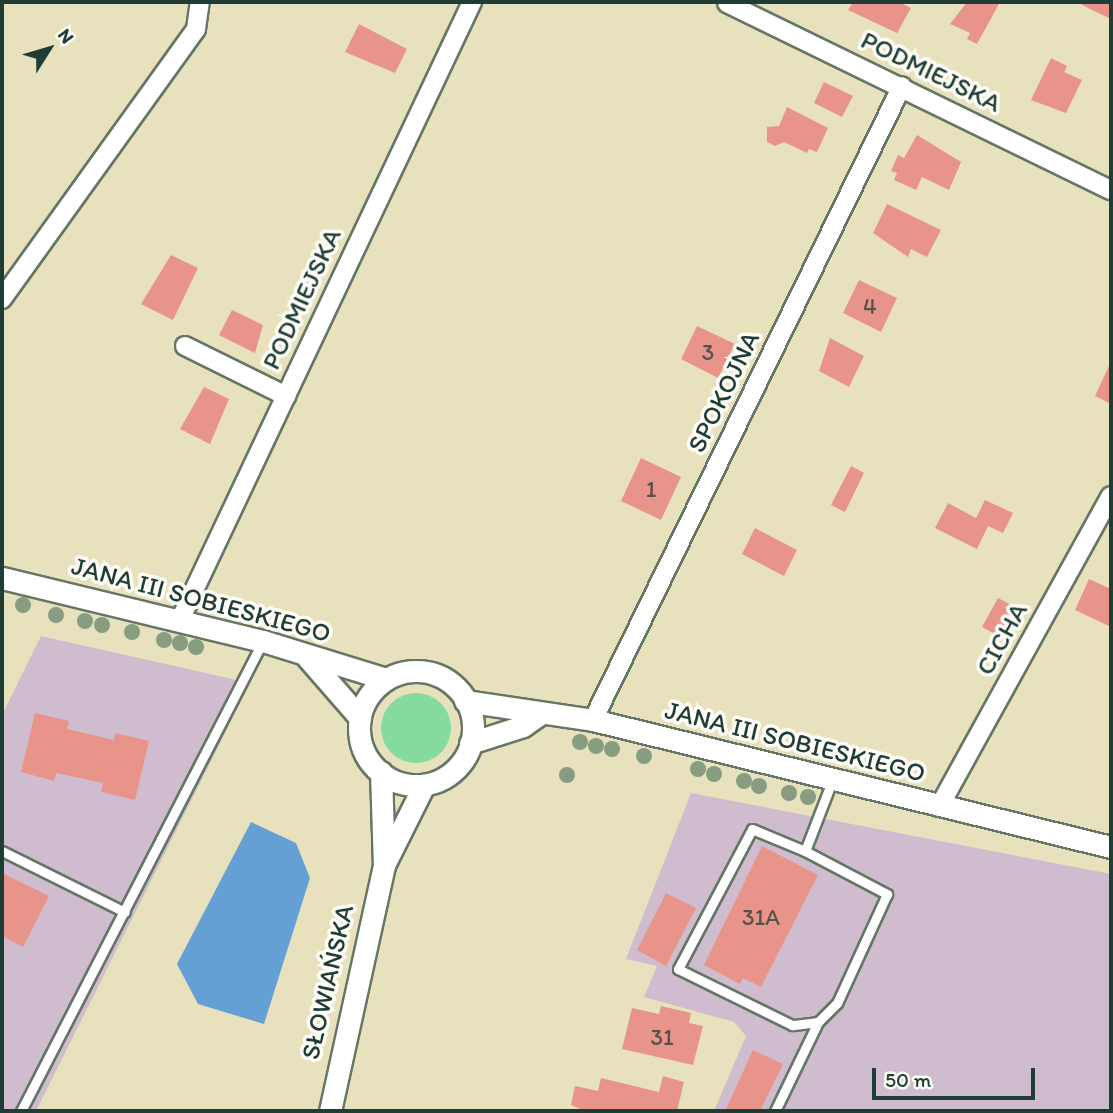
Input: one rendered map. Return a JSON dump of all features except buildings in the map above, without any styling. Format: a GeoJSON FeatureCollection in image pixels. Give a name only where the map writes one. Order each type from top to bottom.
{"type":"FeatureCollection","features":[{"type":"Feature","properties":{"kind":"street"},"geometry":{"type":"LineString","coordinates":[[2,299],[196,29],[200,2]]}},
{"type":"Feature","properties":{"kind":"street","name":"PODMIEJSKA"},"geometry":{"type":"LineString","coordinates":[[180,620],[472,2]]}},
{"type":"Feature","properties":{"kind":"street","name":"PODMIEJSKA"},"geometry":{"type":"LineString","coordinates":[[727,3],[1111,190]]}},
{"type":"Feature","properties":{"kind":"street","name":"SPOKOJNA"},"geometry":{"type":"LineString","coordinates":[[593,720],[902,86]]}},
{"type":"Feature","properties":{"kind":"street"},"geometry":{"type":"LineString","coordinates":[[185,346],[286,396]]}},
{"type":"Feature","properties":{"kind":"street","name":"CICHA"},"geometry":{"type":"LineString","coordinates":[[939,807],[1111,496]]}},
{"type":"Feature","properties":{"kind":"street","name":"JANA III SOBIESKIEGO"},"geometry":{"type":"LineString","coordinates":[[2,578],[263,641],[307,657],[386,679]]}},
{"type":"Feature","properties":{"kind":"street"},"geometry":{"type":"LineString","coordinates":[[307,657],[360,718]]}},
{"type":"Feature","properties":{"kind":"street"},"geometry":{"type":"LineString","coordinates":[[408,672],[435,675],[458,690],[466,701],[472,722],[470,743],[452,772],[424,785],[401,783],[381,772],[363,749],[360,718],[368,697],[386,679],[408,672]]}},
{"type":"Feature","properties":{"kind":"street","name":"JANA III SOBIESKIEGO"},"geometry":{"type":"LineString","coordinates":[[466,701],[593,720],[832,781],[1111,847]]}},
{"type":"Feature","properties":{"kind":"street"},"geometry":{"type":"LineString","coordinates":[[470,743],[523,726],[540,714]]}},
{"type":"Feature","properties":{"kind":"street","name":"SŁOWIAŃSKA"},"geometry":{"type":"LineString","coordinates":[[330,1111],[383,866],[381,772]]}},
{"type":"Feature","properties":{"kind":"street","name":"SŁOWIAŃSKA"},"geometry":{"type":"LineString","coordinates":[[383,866],[424,785]]}},
{"type":"Feature","properties":{"kind":"lane"},"geometry":{"type":"LineString","coordinates":[[21,1111],[263,641]]}},
{"type":"Feature","properties":{"kind":"lane"},"geometry":{"type":"LineString","coordinates":[[805,851],[832,781]]}},
{"type":"Feature","properties":{"kind":"lane"},"geometry":{"type":"LineString","coordinates":[[775,1111],[818,1022],[837,1003],[887,894],[805,851],[752,829],[678,969],[792,1025],[818,1022]]}},
{"type":"Feature","properties":{"kind":"lane"},"geometry":{"type":"LineString","coordinates":[[2,851],[125,912]]}},
{"type":"Feature","properties":{"kind":"shaded area"},"geometry":{"type":"Polygon","coordinates":[[[41,636],[250,683],[36,1111],[2,1111],[2,715],[41,636]]]}},
{"type":"Feature","properties":{"kind":"shaded area"},"geometry":{"type":"Polygon","coordinates":[[[691,793],[1111,874],[1111,1111],[714,1111],[746,1036],[734,1022],[644,997],[657,966],[626,959],[691,793]]]}},
{"type":"Feature","properties":{"kind":"green space"},"geometry":{"type":"Polygon","coordinates":[[[416,693],[441,703],[451,728],[441,753],[416,763],[391,753],[381,728],[391,703],[416,693]]]}},
{"type":"Feature","properties":{"kind":"water"},"geometry":{"type":"Polygon","coordinates":[[[251,822],[296,843],[310,878],[264,1024],[198,1004],[177,964],[251,822]]]}}]}
